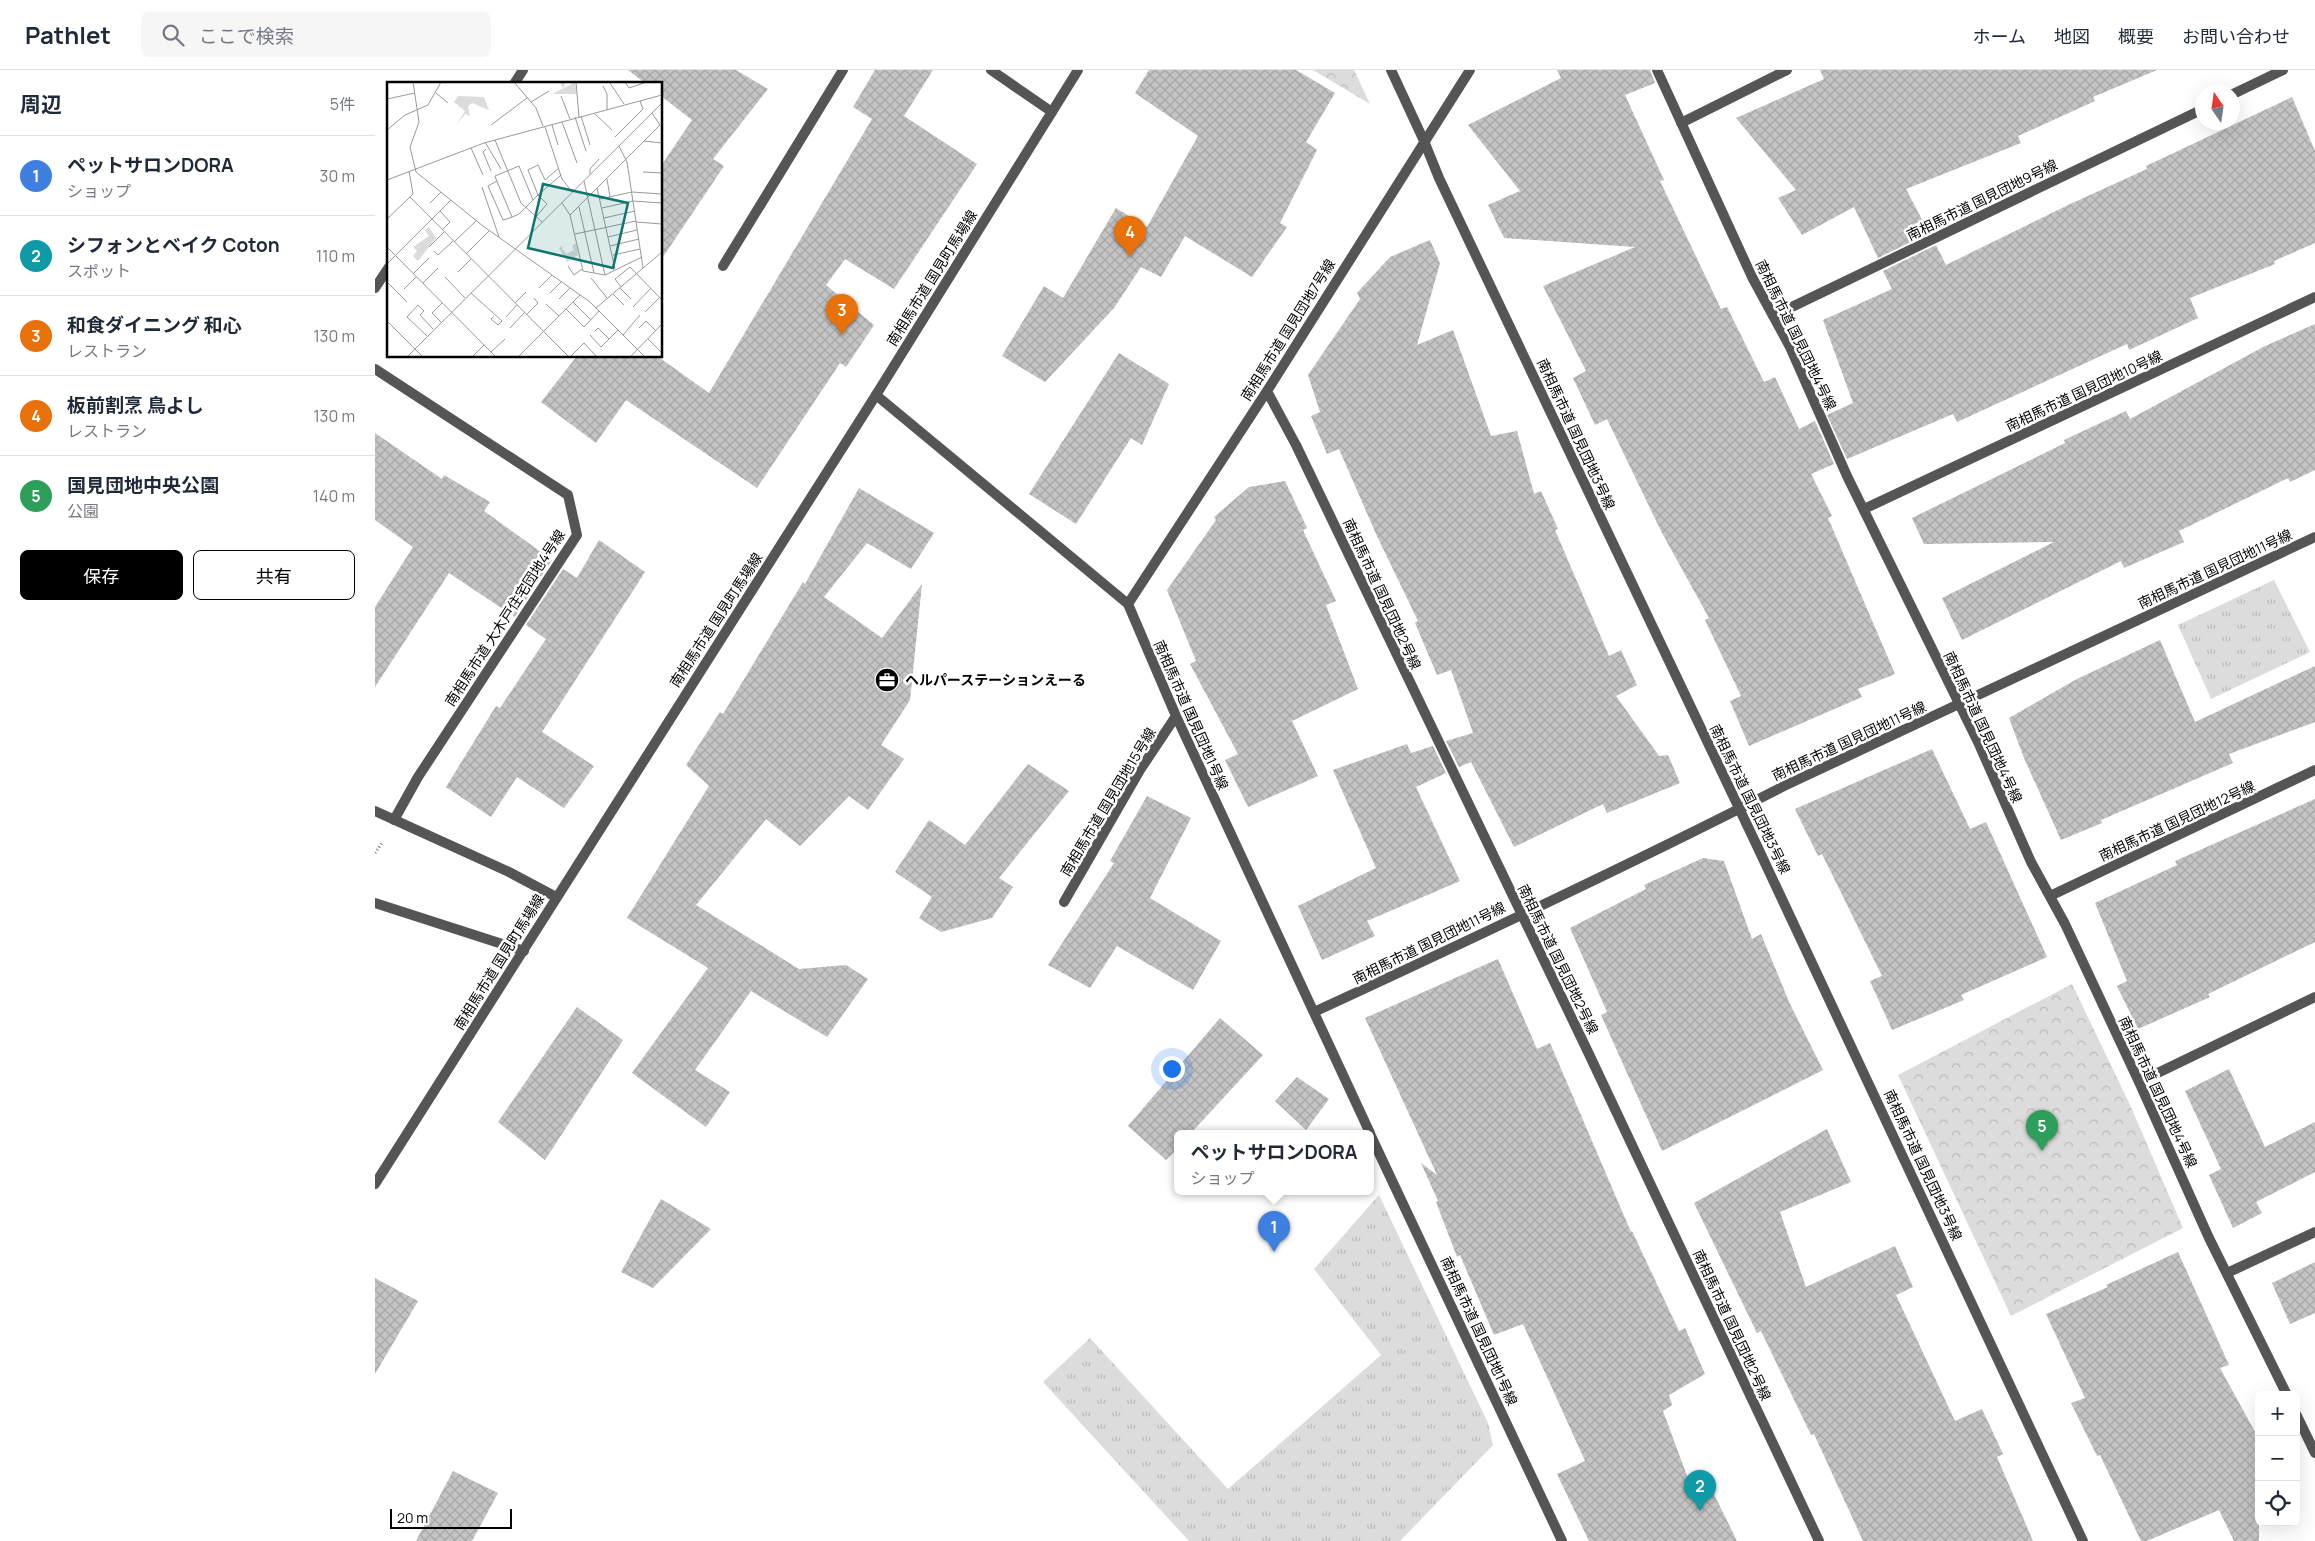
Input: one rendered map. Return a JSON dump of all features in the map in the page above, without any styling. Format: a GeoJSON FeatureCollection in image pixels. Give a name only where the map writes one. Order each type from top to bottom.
{"type":"FeatureCollection","features":[{"type":"Feature","properties":{"kind":"street"},"geometry":{"type":"LineString","coordinates":[[515,82],[523,70]]}},
{"type":"Feature","properties":{"kind":"street"},"geometry":{"type":"LineString","coordinates":[[723,266],[843,70]]}},
{"type":"Feature","properties":{"kind":"street"},"geometry":{"type":"LineString","coordinates":[[991,70],[1052,112]]}},
{"type":"Feature","properties":{"kind":"street","name":"南相馬市道 国見町馬場線"},"geometry":{"type":"LineString","coordinates":[[375,1184],[877,395],[1078,70]]}},
{"type":"Feature","properties":{"kind":"street","name":"南相馬市道 国見団地3号線"},"geometry":{"type":"LineString","coordinates":[[1391,70],[1439,178],[1740,810],[2083,1541]]}},
{"type":"Feature","properties":{"kind":"street","name":"南相馬市道 国見団地7号線"},"geometry":{"type":"LineString","coordinates":[[1128,604],[1267,391],[1469,70]]}},
{"type":"Feature","properties":{"kind":"street","name":"南相馬市道 国見団地4号線"},"geometry":{"type":"LineString","coordinates":[[1657,70],[1752,277],[1790,347],[1847,476],[1959,705],[2031,862],[2050,896],[2139,1082],[2209,1238],[2285,1391]]}},
{"type":"Feature","properties":{"kind":"street"},"geometry":{"type":"LineString","coordinates":[[1681,123],[1787,70]]}},
{"type":"Feature","properties":{"kind":"street"},"geometry":{"type":"LineString","coordinates":[[2240,91],[2283,70]]}},
{"type":"Feature","properties":{"kind":"street","name":"南相馬市道 国見団地9号線"},"geometry":{"type":"LineString","coordinates":[[1773,316],[2195,113]]}},
{"type":"Feature","properties":{"kind":"street"},"geometry":{"type":"LineString","coordinates":[[375,288],[387,270]]}},
{"type":"Feature","properties":{"kind":"street","name":"南相馬市道 国見団地10号線"},"geometry":{"type":"LineString","coordinates":[[1864,509],[2315,298]]}},
{"type":"Feature","properties":{"kind":"street","name":"南相馬市道 大木戸住宅団地4号線"},"geometry":{"type":"LineString","coordinates":[[375,369],[569,495],[577,535],[418,777],[394,820]]}},
{"type":"Feature","properties":{"kind":"street","name":"南相馬市道 国見団地2号線"},"geometry":{"type":"LineString","coordinates":[[1267,391],[1296,445],[1819,1541]]}},
{"type":"Feature","properties":{"kind":"street","name":"南相馬市道 国見団地1号線"},"geometry":{"type":"LineString","coordinates":[[877,395],[1128,604],[1176,716],[1368,1130]]}},
{"type":"Feature","properties":{"kind":"street","name":"南相馬市道 国見団地11号線"},"geometry":{"type":"LineString","coordinates":[[1314,1012],[1740,810],[1784,786],[2315,537]]}},
{"type":"Feature","properties":{"kind":"street","name":"南相馬市道 国見団地15号線"},"geometry":{"type":"LineString","coordinates":[[1064,902],[1140,770],[1176,716]]}},
{"type":"Feature","properties":{"kind":"street","name":"南相馬市道 国見団地12号線"},"geometry":{"type":"LineString","coordinates":[[2050,896],[2315,770]]}},
{"type":"Feature","properties":{"kind":"street"},"geometry":{"type":"LineString","coordinates":[[375,811],[509,872],[556,897]]}},
{"type":"Feature","properties":{"kind":"street"},"geometry":{"type":"LineString","coordinates":[[375,903],[524,951]]}},
{"type":"Feature","properties":{"kind":"street"},"geometry":{"type":"LineString","coordinates":[[2139,1082],[2315,997]]}},
{"type":"Feature","properties":{"kind":"street","name":"南相馬市道 国見団地1号線"},"geometry":{"type":"LineString","coordinates":[[1374,1142],[1562,1541]]}},
{"type":"Feature","properties":{"kind":"street"},"geometry":{"type":"LineString","coordinates":[[2227,1273],[2315,1232]]}},
{"type":"Feature","properties":{"kind":"street"},"geometry":{"type":"LineString","coordinates":[[2300,1422],[2315,1453]]}},
{"type":"Feature","properties":{"kind":"green space"},"geometry":{"type":"Polygon","coordinates":[[[1313,70],[1354,70],[1370,104],[1313,70]]]}},
{"type":"Feature","properties":{"kind":"green space"},"geometry":{"type":"Polygon","coordinates":[[[2274,580],[2310,652],[2211,699],[2178,625],[2274,580]]]}},
{"type":"Feature","properties":{"kind":"green space"},"geometry":{"type":"Polygon","coordinates":[[[2072,984],[2131,1107],[2183,1228],[2011,1316],[1898,1075],[2072,984]]]}},
{"type":"Feature","properties":{"kind":"green space"},"geometry":{"type":"Polygon","coordinates":[[[1379,1195],[1488,1423],[1493,1445],[1400,1541],[1189,1541],[1043,1382],[1090,1338],[1228,1489],[1381,1355],[1314,1269],[1379,1195]]]}},
{"type":"Feature","properties":{"kind":"building"},"geometry":{"type":"Polygon","coordinates":[[[628,70],[736,70],[768,89],[713,159],[724,166],[663,257],[663,163],[692,120],[663,98],[663,82],[643,82],[628,70]]]}},
{"type":"Feature","properties":{"kind":"building"},"geometry":{"type":"Polygon","coordinates":[[[875,70],[933,70],[904,116],[977,164],[894,289],[845,259],[826,285],[874,325],[846,367],[840,363],[757,488],[626,400],[596,443],[541,402],[575,358],[660,358],[709,393],[872,119],[853,107],[875,70]]]}},
{"type":"Feature","properties":{"kind":"building"},"geometry":{"type":"Polygon","coordinates":[[[1149,70],[1296,70],[1335,93],[1306,142],[1317,150],[1280,223],[1287,227],[1252,277],[1185,236],[1161,277],[1141,267],[1114,308],[1045,382],[1002,356],[1044,286],[1063,298],[1116,208],[1147,227],[1198,136],[1135,93],[1149,70]]]}},
{"type":"Feature","properties":{"kind":"building"},"geometry":{"type":"Polygon","coordinates":[[[1557,70],[1650,70],[1655,83],[1625,95],[1664,180],[1660,181],[1721,309],[1727,307],[1764,382],[1775,377],[1799,429],[1815,421],[1834,464],[1811,474],[1832,516],[1828,518],[1895,674],[1858,689],[1862,697],[1749,746],[1730,701],[1741,696],[1705,620],[1709,618],[1662,533],[1607,419],[1595,425],[1573,378],[1586,371],[1543,286],[1635,247],[1504,238],[1488,205],[1520,191],[1468,125],[1561,78],[1557,70]]]}},
{"type":"Feature","properties":{"kind":"building"},"geometry":{"type":"Polygon","coordinates":[[[1820,70],[2157,70],[2093,97],[2095,101],[2018,136],[2021,143],[1906,189],[1929,233],[1878,258],[1854,207],[1802,235],[1778,198],[1796,190],[1736,118],[1824,79],[1820,70]]]}},
{"type":"Feature","properties":{"kind":"building"},"geometry":{"type":"Polygon","coordinates":[[[2292,97],[2315,151],[2315,243],[2274,261],[2275,264],[2190,298],[2198,318],[2129,350],[2127,344],[1957,422],[1953,414],[1847,459],[1827,415],[1853,403],[1823,320],[1892,289],[1883,271],[1936,245],[1946,265],[2068,205],[2147,169],[2146,166],[2222,130],[2240,130],[2240,122],[2292,97]]]}},
{"type":"Feature","properties":{"kind":"building"},"geometry":{"type":"Polygon","coordinates":[[[1430,240],[1440,263],[1417,345],[1453,330],[1491,436],[1517,431],[1534,494],[1541,491],[1558,529],[1555,530],[1609,656],[1621,650],[1637,685],[1616,696],[1659,756],[1668,755],[1680,783],[1607,813],[1603,804],[1514,847],[1471,762],[1459,767],[1446,741],[1473,733],[1451,670],[1437,675],[1415,623],[1418,621],[1376,534],[1339,449],[1327,454],[1311,416],[1320,412],[1308,375],[1360,299],[1357,293],[1390,257],[1430,240]]]}},
{"type":"Feature","properties":{"kind":"building"},"geometry":{"type":"Polygon","coordinates":[[[2315,324],[2315,470],[2290,482],[2288,478],[2179,531],[2184,542],[2124,568],[2121,561],[1962,640],[1942,598],[2054,542],[1924,544],[1912,518],[2065,443],[2064,440],[2126,411],[2130,419],[2265,346],[2315,324]]]}},
{"type":"Feature","properties":{"kind":"building"},"geometry":{"type":"Polygon","coordinates":[[[1119,353],[1169,384],[1142,445],[1131,438],[1076,524],[1029,494],[1119,353]]]}},
{"type":"Feature","properties":{"kind":"building"},"geometry":{"type":"Polygon","coordinates":[[[375,433],[442,479],[444,475],[490,502],[484,511],[552,560],[515,617],[449,573],[375,687],[375,607],[413,547],[375,520],[375,433]]]}},
{"type":"Feature","properties":{"kind":"building"},"geometry":{"type":"Polygon","coordinates":[[[1285,481],[1307,528],[1303,530],[1336,601],[1326,605],[1358,689],[1292,721],[1318,776],[1248,807],[1225,760],[1238,754],[1190,664],[1196,661],[1167,590],[1216,520],[1214,517],[1249,487],[1285,481]]]}},
{"type":"Feature","properties":{"kind":"building"},"geometry":{"type":"Polygon","coordinates":[[[859,488],[934,533],[911,569],[867,543],[824,597],[882,638],[922,584],[910,700],[881,745],[904,759],[868,810],[849,796],[800,846],[766,819],[696,905],[799,969],[846,965],[868,979],[827,1037],[751,991],[695,1070],[730,1092],[706,1127],[632,1073],[708,968],[627,918],[709,786],[686,765],[720,712],[723,714],[803,582],[805,584],[859,488]]]}},
{"type":"Feature","properties":{"kind":"building"},"geometry":{"type":"Polygon","coordinates":[[[599,540],[645,572],[542,732],[594,766],[564,808],[517,777],[491,817],[446,787],[496,706],[500,708],[546,639],[526,625],[563,569],[577,578],[599,540]]]}},
{"type":"Feature","properties":{"kind":"building"},"geometry":{"type":"Polygon","coordinates":[[[2160,640],[2195,722],[2315,666],[2315,722],[2229,754],[2233,763],[2101,820],[2102,823],[2061,840],[2024,758],[2009,718],[2077,679],[2160,640]]]}},
{"type":"Feature","properties":{"kind":"building"},"geometry":{"type":"Polygon","coordinates":[[[1407,744],[1411,753],[1433,746],[1446,773],[1416,787],[1460,881],[1367,921],[1375,936],[1322,960],[1298,906],[1376,868],[1333,770],[1407,744]]]}},
{"type":"Feature","properties":{"kind":"building"},"geometry":{"type":"Polygon","coordinates":[[[1932,749],[1970,829],[1986,822],[2047,957],[1961,995],[1964,1000],[1892,1030],[1870,981],[1882,976],[1822,854],[1818,856],[1795,809],[1932,749]]]}},
{"type":"Feature","properties":{"kind":"building"},"geometry":{"type":"Polygon","coordinates":[[[1028,764],[1069,791],[999,878],[1013,887],[992,918],[941,932],[919,918],[932,897],[895,872],[929,820],[965,845],[1028,764]]]}},
{"type":"Feature","properties":{"kind":"building"},"geometry":{"type":"Polygon","coordinates":[[[1147,796],[1191,818],[1150,898],[1221,941],[1193,990],[1117,946],[1090,988],[1048,965],[1114,863],[1110,861],[1147,796]]]}},
{"type":"Feature","properties":{"kind":"building"},"geometry":{"type":"Polygon","coordinates":[[[2315,799],[2315,942],[2208,994],[2210,997],[2138,1029],[2117,986],[2127,981],[2095,903],[2177,865],[2175,861],[2315,799]]]}},
{"type":"Feature","properties":{"kind":"building"},"geometry":{"type":"Polygon","coordinates":[[[1703,858],[1724,861],[1752,939],[1761,934],[1790,1004],[1823,1070],[1662,1151],[1601,1015],[1607,1012],[1570,928],[1646,889],[1644,885],[1703,858]]]}},
{"type":"Feature","properties":{"kind":"building"},"geometry":{"type":"Polygon","coordinates":[[[1498,959],[1537,1049],[1550,1043],[1631,1232],[1679,1331],[1685,1328],[1705,1374],[1669,1395],[1672,1405],[1663,1411],[1693,1492],[1709,1484],[1737,1541],[1589,1541],[1557,1474],[1585,1461],[1523,1324],[1494,1335],[1460,1255],[1457,1257],[1436,1202],[1438,1201],[1421,1163],[1437,1175],[1365,1018],[1498,959]]]}},
{"type":"Feature","properties":{"kind":"building"},"geometry":{"type":"Polygon","coordinates":[[[577,1007],[623,1040],[545,1160],[498,1122],[577,1007]]]}},
{"type":"Feature","properties":{"kind":"building"},"geometry":{"type":"Polygon","coordinates":[[[1220,1018],[1263,1055],[1194,1130],[1174,1130],[1174,1152],[1166,1160],[1128,1126],[1220,1018]]]}},
{"type":"Feature","properties":{"kind":"building"},"geometry":{"type":"Polygon","coordinates":[[[2229,1069],[2265,1147],[2315,1122],[2315,1172],[2256,1202],[2262,1213],[2233,1228],[2209,1175],[2221,1169],[2185,1091],[2229,1069]]]}},
{"type":"Feature","properties":{"kind":"building"},"geometry":{"type":"Polygon","coordinates":[[[1297,1077],[1329,1099],[1306,1130],[1275,1101],[1297,1077]]]}},
{"type":"Feature","properties":{"kind":"building"},"geometry":{"type":"Polygon","coordinates":[[[1827,1129],[1851,1182],[1780,1212],[1806,1287],[1895,1246],[1913,1287],[1896,1295],[1955,1421],[1982,1409],[2003,1454],[1997,1457],[2033,1541],[1863,1541],[1814,1434],[1811,1435],[1761,1331],[1757,1333],[1694,1203],[1827,1129]]]}},
{"type":"Feature","properties":{"kind":"building"},"geometry":{"type":"Polygon","coordinates":[[[661,1199],[711,1229],[653,1288],[621,1272],[661,1199]]]}},
{"type":"Feature","properties":{"kind":"building"},"geometry":{"type":"Polygon","coordinates":[[[2178,1252],[2229,1365],[2220,1368],[2255,1432],[2255,1526],[2259,1526],[2259,1541],[2234,1541],[2219,1510],[2147,1541],[2141,1541],[2100,1455],[2097,1456],[2071,1403],[2085,1398],[2046,1314],[2108,1287],[2106,1285],[2178,1252]]]}},
{"type":"Feature","properties":{"kind":"building"},"geometry":{"type":"Polygon","coordinates":[[[2315,1262],[2315,1313],[2290,1324],[2272,1283],[2315,1262]]]}},
{"type":"Feature","properties":{"kind":"building"},"geometry":{"type":"Polygon","coordinates":[[[375,1278],[418,1301],[375,1374],[375,1278]]]}},
{"type":"Feature","properties":{"kind":"building"},"geometry":{"type":"Polygon","coordinates":[[[453,1471],[498,1493],[472,1541],[416,1541],[453,1471]]]}},
{"type":"Feature","properties":{"kind":"place","name":"板前割烹 鳥よし"},"geometry":{"type":"Point","coordinates":[1130,257]}},
{"type":"Feature","properties":{"kind":"place","name":"和食ダイニング 和心"},"geometry":{"type":"Point","coordinates":[842,335]}},
{"type":"Feature","properties":{"kind":"place","name":"ヘルパーステーションえーる"},"geometry":{"type":"Point","coordinates":[887,680]}},
{"type":"Feature","properties":{"kind":"place","name":"国見団地中央公園"},"geometry":{"type":"Point","coordinates":[2042,1151]}},
{"type":"Feature","properties":{"kind":"place","name":"ペットサロンDORA"},"geometry":{"type":"Point","coordinates":[1274,1252]}},
{"type":"Feature","properties":{"kind":"place","name":"シフォンとベイク Coton"},"geometry":{"type":"Point","coordinates":[1700,1511]}}]}
